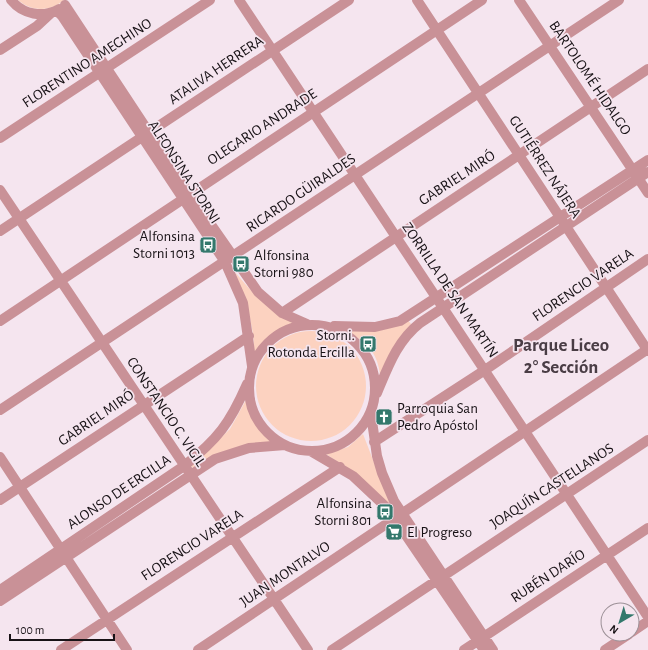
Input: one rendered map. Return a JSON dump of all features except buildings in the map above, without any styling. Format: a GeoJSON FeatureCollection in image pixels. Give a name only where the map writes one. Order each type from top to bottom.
{"type":"FeatureCollection","features":[{"type":"Feature","properties":{"kind":"street"},"geometry":{"type":"LineString","coordinates":[[11,0],[20,9],[30,13],[41,14],[53,12]]}},
{"type":"Feature","properties":{"kind":"street","name":"FLORENTINO AMEGHINO"},"geometry":{"type":"LineString","coordinates":[[0,138],[210,0]]}},
{"type":"Feature","properties":{"kind":"street","name":"ZORRILLA DE SAN MARTÍN"},"geometry":{"type":"LineString","coordinates":[[239,0],[356,174],[442,307],[648,617]]}},
{"type":"Feature","properties":{"kind":"street","name":"ATALIVA HERRERA"},"geometry":{"type":"LineString","coordinates":[[0,231],[349,0]]}},
{"type":"Feature","properties":{"kind":"street","name":"GUTIÉRREZ NÁJERA"},"geometry":{"type":"LineString","coordinates":[[416,0],[648,350]]}},
{"type":"Feature","properties":{"kind":"street","name":"OLEGARIO ANDRADE"},"geometry":{"type":"LineString","coordinates":[[0,321],[482,0]]}},
{"type":"Feature","properties":{"kind":"street","name":"BARTOLOMÉ HIDALGO"},"geometry":{"type":"LineString","coordinates":[[520,0],[648,193]]}},
{"type":"Feature","properties":{"kind":"street","name":"RICARDO GÜIRALDES"},"geometry":{"type":"LineString","coordinates":[[0,410],[550,44],[619,0]]}},
{"type":"Feature","properties":{"kind":"street","name":"ALFONSINA STORNI"},"geometry":{"type":"LineString","coordinates":[[53,12],[69,2],[103,69]]}},
{"type":"Feature","properties":{"kind":"street"},"geometry":{"type":"LineString","coordinates":[[0,50],[37,26],[53,12]]}},
{"type":"Feature","properties":{"kind":"street","name":"ALFONSINA STORNI"},"geometry":{"type":"LineString","coordinates":[[53,12],[58,12],[62,16],[103,69],[228,259],[258,292],[282,313],[307,324]]}},
{"type":"Feature","properties":{"kind":"street","name":"GABRIEL MIRÓ"},"geometry":{"type":"LineString","coordinates":[[282,313],[648,69]]}},
{"type":"Feature","properties":{"kind":"street"},"geometry":{"type":"LineString","coordinates":[[493,650],[481,639],[399,516],[382,473],[374,442],[371,414],[375,399],[392,358],[402,340],[413,328],[563,222],[635,174],[648,160]]}},
{"type":"Feature","properties":{"kind":"street"},"geometry":{"type":"LineString","coordinates":[[635,174],[648,172]]}},
{"type":"Feature","properties":{"kind":"street","name":"CONSTANCIO C. VIGIL"},"geometry":{"type":"LineString","coordinates":[[0,190],[308,650]]}},
{"type":"Feature","properties":{"kind":"street"},"geometry":{"type":"LineString","coordinates":[[371,414],[357,433],[344,443],[329,450],[312,452],[298,450],[285,445],[268,434],[256,419],[250,400],[249,380],[252,366],[263,347],[279,333],[293,327],[307,324],[375,327],[400,321],[563,222]]}},
{"type":"Feature","properties":{"kind":"street","name":"ALFONSINA STORNI"},"geometry":{"type":"LineString","coordinates":[[228,259],[243,303],[249,336],[252,366]]}},
{"type":"Feature","properties":{"kind":"street","name":"FLORENCIO VARELA"},"geometry":{"type":"LineString","coordinates":[[374,442],[485,370],[648,259]]}},
{"type":"Feature","properties":{"kind":"street"},"geometry":{"type":"LineString","coordinates":[[328,326],[343,332],[356,341],[366,353],[373,368],[376,383],[375,399]]}},
{"type":"Feature","properties":{"kind":"street","name":"GABRIEL MIRÓ"},"geometry":{"type":"LineString","coordinates":[[0,500],[143,404],[249,336]]}},
{"type":"Feature","properties":{"kind":"street","name":"JUAN MONTALVO"},"geometry":{"type":"LineString","coordinates":[[198,650],[648,350]]}},
{"type":"Feature","properties":{"kind":"street","name":"ALONSO DE ERCILLA"},"geometry":{"type":"LineString","coordinates":[[0,597],[64,553],[202,452],[226,427],[237,409],[249,380]]}},
{"type":"Feature","properties":{"kind":"street","name":"JOAQUÍN CASTELLANOS"},"geometry":{"type":"LineString","coordinates":[[332,650],[648,440]]}},
{"type":"Feature","properties":{"kind":"street","name":"ALONSO DE ERCILLA"},"geometry":{"type":"LineString","coordinates":[[64,553],[215,459],[239,450],[261,446],[285,445]]}},
{"type":"Feature","properties":{"kind":"street"},"geometry":{"type":"LineString","coordinates":[[312,452],[340,466],[399,516]]}},
{"type":"Feature","properties":{"kind":"street"},"geometry":{"type":"LineString","coordinates":[[0,457],[127,650]]}},
{"type":"Feature","properties":{"kind":"street","name":"FLORENCIO VARELA"},"geometry":{"type":"LineString","coordinates":[[62,650],[232,536],[340,466]]}},
{"type":"Feature","properties":{"kind":"street","name":"RUBÉN DARÍO"},"geometry":{"type":"LineString","coordinates":[[464,650],[648,528]]}},
{"type":"Feature","properties":{"kind":"street"},"geometry":{"type":"LineString","coordinates":[[481,639],[484,650]]}},
{"type":"Feature","properties":{"kind":"street"},"geometry":{"type":"LineString","coordinates":[[605,650],[616,642]]}},
{"type":"Feature","properties":{"kind":"shaded area"},"geometry":{"type":"Polygon","coordinates":[[[18,0],[64,0],[53,7],[41,9],[29,7],[18,0]]]}},
{"type":"Feature","properties":{"kind":"shaded area"},"geometry":{"type":"Polygon","coordinates":[[[235,272],[249,289],[271,309],[299,324],[292,325],[273,334],[263,343],[254,355],[251,323],[246,302],[235,272]]]}},
{"type":"Feature","properties":{"kind":"shaded area"},"geometry":{"type":"Polygon","coordinates":[[[408,320],[411,324],[397,342],[380,375],[376,359],[370,348],[347,330],[408,320]]]}},
{"type":"Feature","properties":{"kind":"shaded area"},"geometry":{"type":"Polygon","coordinates":[[[311,331],[322,332],[332,336],[350,347],[361,365],[365,375],[365,397],[361,407],[350,425],[332,436],[322,440],[311,441],[300,440],[290,436],[272,425],[261,407],[257,397],[256,386],[257,375],[261,365],[272,347],[290,336],[300,332],[311,331]]]}},
{"type":"Feature","properties":{"kind":"shaded area"},"geometry":{"type":"Polygon","coordinates":[[[246,400],[251,413],[258,424],[275,444],[194,469],[191,466],[230,429],[246,400]]]}},
{"type":"Feature","properties":{"kind":"shaded area"},"geometry":{"type":"Polygon","coordinates":[[[363,434],[392,509],[358,476],[326,454],[348,447],[363,434]]]}},
{"type":"Feature","properties":{"kind":"place","name":"Alfonsina Storni 1013"},"geometry":{"type":"Point","coordinates":[208,245]}},
{"type":"Feature","properties":{"kind":"place","name":"Alfonsina Storni 980"},"geometry":{"type":"Point","coordinates":[241,264]}},
{"type":"Feature","properties":{"kind":"place","name":"Storni. Rotonda Ercilla"},"geometry":{"type":"Point","coordinates":[368,344]}},
{"type":"Feature","properties":{"kind":"place","name":"Parroquia San Pedro Apóstol"},"geometry":{"type":"Point","coordinates":[384,417]}},
{"type":"Feature","properties":{"kind":"place","name":"Alfonsina Storni 801"},"geometry":{"type":"Point","coordinates":[385,512]}},
{"type":"Feature","properties":{"kind":"place","name":"El Progreso"},"geometry":{"type":"Point","coordinates":[394,532]}},
{"type":"Feature","properties":{"kind":"district","name":"Parque Liceo 2° Sección"},"geometry":{"type":"Point","coordinates":[561,356]}}]}
